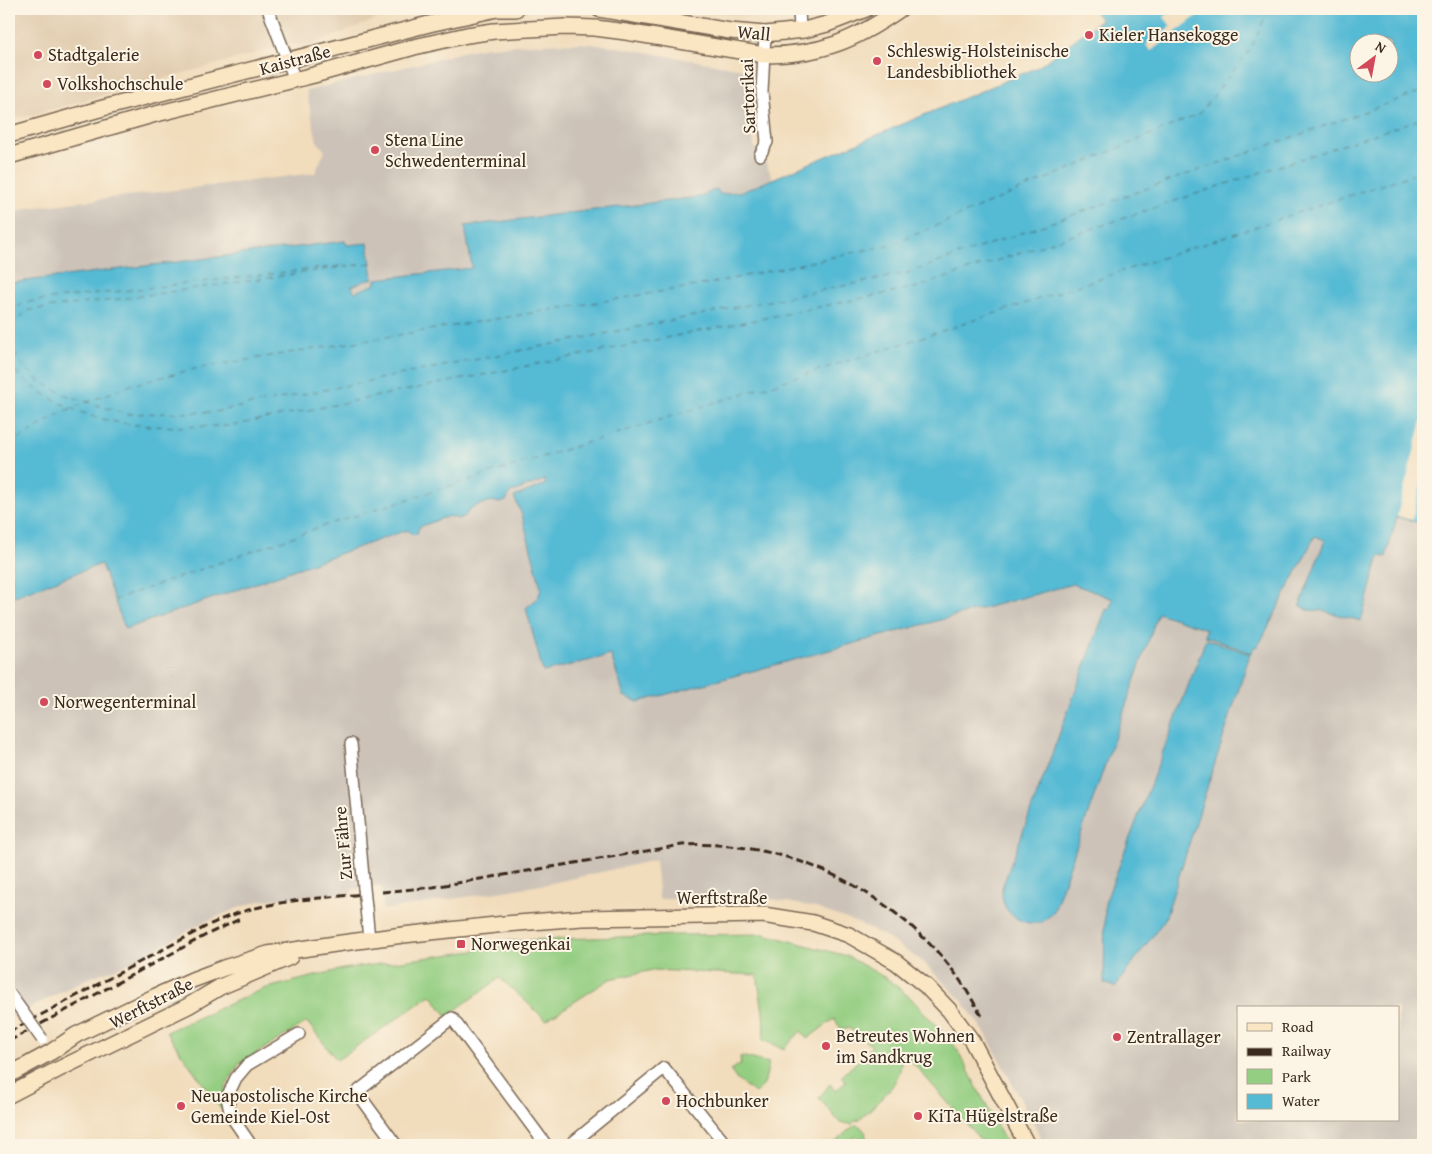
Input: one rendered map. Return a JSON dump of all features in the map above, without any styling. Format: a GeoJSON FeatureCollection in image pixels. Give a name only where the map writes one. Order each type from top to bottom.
{"type":"FeatureCollection","features":[{"type":"Feature","properties":{"kind":"main road","name":"Kaistraße"},"geometry":{"type":"LineString","coordinates":[[9,135],[103,108],[429,24],[497,9],[516,9]]}},
{"type":"Feature","properties":{"kind":"main road","name":"Wall"},"geometry":{"type":"LineString","coordinates":[[598,9],[730,31],[765,34],[800,31],[827,24],[866,9]]}},
{"type":"Feature","properties":{"kind":"main road","name":"Wall"},"geometry":{"type":"LineString","coordinates":[[595,28],[764,55],[786,55],[830,46],[854,37],[900,9]]}},
{"type":"Feature","properties":{"kind":"main road","name":"Kaistraße"},"geometry":{"type":"LineString","coordinates":[[9,156],[152,115],[467,35],[494,31],[565,27],[595,28]]}},
{"type":"Feature","properties":{"kind":"main road","name":"Werftstraße"},"geometry":{"type":"LineString","coordinates":[[9,1075],[51,1052],[76,1035],[192,980],[268,954],[444,930],[582,918],[763,915],[813,923],[849,936],[896,962],[926,986],[949,1010],[972,1041],[1027,1145]]}},
{"type":"Feature","properties":{"kind":"main road","name":"Werftstraße"},"geometry":{"type":"LineString","coordinates":[[9,1095],[257,970],[312,948]]}},
{"type":"Feature","properties":{"kind":"street"},"geometry":{"type":"LineString","coordinates":[[268,9],[295,80]]}},
{"type":"Feature","properties":{"kind":"street"},"geometry":{"type":"LineString","coordinates":[[595,28],[598,9]]}},
{"type":"Feature","properties":{"kind":"street"},"geometry":{"type":"LineString","coordinates":[[799,9],[800,31]]}},
{"type":"Feature","properties":{"kind":"street","name":"Sartorikai"},"geometry":{"type":"LineString","coordinates":[[760,155],[768,142],[762,92],[765,34]]}},
{"type":"Feature","properties":{"kind":"street","name":"Zur Fähre"},"geometry":{"type":"LineString","coordinates":[[352,744],[369,939]]}},
{"type":"Feature","properties":{"kind":"street"},"geometry":{"type":"LineString","coordinates":[[9,994],[51,1052]]}},
{"type":"Feature","properties":{"kind":"street"},"geometry":{"type":"LineString","coordinates":[[396,1145],[357,1092],[452,1018],[546,1145]]}},
{"type":"Feature","properties":{"kind":"street"},"geometry":{"type":"LineString","coordinates":[[251,1145],[230,1116],[227,1097],[236,1078],[247,1065],[299,1034]]}},
{"type":"Feature","properties":{"kind":"street"},"geometry":{"type":"LineString","coordinates":[[570,1145],[664,1068],[726,1145]]}},
{"type":"Feature","properties":{"kind":"shaded area"},"geometry":{"type":"Polygon","coordinates":[[[9,9],[410,9],[377,19],[311,45],[290,44],[9,121],[9,9]]]}},
{"type":"Feature","properties":{"kind":"shaded area"},"geometry":{"type":"Polygon","coordinates":[[[697,9],[794,9],[794,11],[758,17],[697,9]]]}},
{"type":"Feature","properties":{"kind":"shaded area"},"geometry":{"type":"Polygon","coordinates":[[[580,43],[612,46],[748,70],[752,80],[751,85],[746,84],[754,146],[765,161],[773,179],[744,191],[719,194],[716,190],[699,197],[465,226],[472,268],[376,279],[377,283],[355,292],[352,286],[373,278],[368,243],[9,283],[9,215],[28,208],[315,173],[325,151],[317,141],[306,91],[487,47],[580,43]]]}},
{"type":"Feature","properties":{"kind":"shaded area"},"geometry":{"type":"Polygon","coordinates":[[[1423,417],[1423,812],[1420,823],[1423,824],[1423,1145],[1045,1145],[986,1034],[962,1001],[923,962],[883,935],[855,922],[816,908],[772,899],[659,899],[655,860],[547,884],[383,910],[381,886],[352,889],[352,893],[259,901],[202,923],[130,963],[86,979],[9,1019],[9,598],[101,563],[122,624],[407,530],[413,535],[416,534],[419,527],[449,516],[465,516],[471,508],[491,501],[506,501],[510,493],[544,480],[546,484],[514,497],[522,515],[541,588],[538,598],[526,608],[543,671],[611,655],[624,696],[638,702],[1073,584],[1113,598],[1111,603],[1156,618],[1158,613],[1206,630],[1205,636],[1254,647],[1261,641],[1315,536],[1325,540],[1308,610],[1324,611],[1361,621],[1379,556],[1386,557],[1423,417]]]}},
{"type":"Feature","properties":{"kind":"green space"},"geometry":{"type":"Polygon","coordinates":[[[764,934],[847,956],[889,980],[912,999],[957,1049],[1007,1145],[985,1145],[899,1047],[900,1070],[889,1091],[860,1120],[852,1124],[840,1123],[819,1098],[830,1084],[835,1091],[846,1082],[842,1076],[872,1046],[849,1028],[842,1030],[834,1019],[807,1039],[801,1031],[784,1049],[763,1040],[763,1015],[757,975],[653,970],[610,979],[546,1020],[500,978],[447,1016],[431,995],[337,1060],[307,1022],[239,1064],[225,1088],[226,1116],[166,1032],[263,989],[343,969],[474,951],[503,941],[764,934]]]}},
{"type":"Feature","properties":{"kind":"green space"},"geometry":{"type":"Polygon","coordinates":[[[741,1056],[769,1063],[764,1085],[755,1093],[737,1080],[730,1070],[741,1064],[741,1056]]]}},
{"type":"Feature","properties":{"kind":"green space"},"geometry":{"type":"Polygon","coordinates":[[[855,1125],[860,1126],[866,1133],[865,1135],[872,1145],[864,1145],[856,1136],[845,1145],[831,1145],[855,1125]]]}},
{"type":"Feature","properties":{"kind":"water"},"geometry":{"type":"Polygon","coordinates":[[[1097,9],[1423,9],[1423,524],[1397,517],[1386,557],[1379,556],[1361,621],[1324,611],[1308,610],[1300,605],[1325,540],[1315,536],[1261,641],[1257,647],[1254,647],[1251,653],[1205,636],[1206,629],[1158,613],[1054,911],[1042,922],[1022,921],[1013,916],[1004,903],[1002,888],[1106,609],[1109,610],[1113,599],[1073,584],[638,702],[624,696],[611,655],[543,672],[526,608],[538,598],[541,588],[522,515],[514,497],[546,484],[544,480],[510,493],[506,501],[499,503],[491,501],[471,508],[465,516],[458,519],[449,516],[419,527],[417,534],[413,535],[407,530],[125,629],[101,564],[9,598],[9,283],[345,241],[347,245],[368,243],[373,278],[352,286],[355,292],[376,284],[376,279],[472,268],[465,226],[699,197],[717,189],[720,194],[744,191],[1038,67],[1101,20],[1094,11],[1097,9]]]}},
{"type":"Feature","properties":{"kind":"water"},"geometry":{"type":"Polygon","coordinates":[[[1206,639],[1250,654],[1165,919],[1115,987],[1104,983],[1105,903],[1206,639]]]}},
{"type":"Feature","properties":{"kind":"pier"},"geometry":{"type":"Polygon","coordinates":[[[1166,9],[1181,9],[1186,15],[1194,9],[1206,9],[1151,51],[1146,45],[1171,26],[1164,17],[1169,13],[1166,9]]]}},
{"type":"Feature","properties":{"kind":"pier"},"geometry":{"type":"Polygon","coordinates":[[[1423,417],[1423,475],[1412,520],[1397,516],[1423,417]]]}},
{"type":"Feature","properties":{"kind":"ferry route"},"geometry":{"type":"LineString","coordinates":[[9,445],[62,412],[131,385],[198,368],[708,284],[893,244],[1199,114],[1250,50],[1269,9]]}},
{"type":"Feature","properties":{"kind":"ferry route"},"geometry":{"type":"LineString","coordinates":[[371,263],[113,300],[29,310],[14,322],[11,343],[19,361],[39,381],[68,396],[126,414],[214,412],[908,273],[1423,91]]}},
{"type":"Feature","properties":{"kind":"ferry route"},"geometry":{"type":"LineString","coordinates":[[9,363],[24,380],[47,396],[93,416],[144,426],[230,426],[918,287],[1423,118]]}},
{"type":"Feature","properties":{"kind":"ferry route"},"geometry":{"type":"LineString","coordinates":[[114,600],[329,524],[936,333],[1423,171]]}},
{"type":"Feature","properties":{"kind":"ferry route"},"geometry":{"type":"LineString","coordinates":[[9,313],[25,302],[340,266]]}},
{"type":"Feature","properties":{"kind":"railway"},"geometry":{"type":"LineString","coordinates":[[382,892],[433,887],[682,845],[721,845],[759,850],[796,860],[831,874],[865,892],[896,914],[925,939],[951,968],[982,1016]]}},
{"type":"Feature","properties":{"kind":"railway"},"geometry":{"type":"LineString","coordinates":[[9,1032],[227,917],[268,905],[374,893]]}},
{"type":"Feature","properties":{"kind":"railway"},"geometry":{"type":"LineString","coordinates":[[9,1041],[208,934],[240,919]]}},
{"type":"Feature","properties":{"kind":"place","name":"Kieler Hansekogge"},"geometry":{"type":"Point","coordinates":[1089,35]}},
{"type":"Feature","properties":{"kind":"place","name":"Stadtgalerie"},"geometry":{"type":"Point","coordinates":[38,55]}},
{"type":"Feature","properties":{"kind":"place","name":"Schleswig-Holsteinische Landesbibliothek"},"geometry":{"type":"Point","coordinates":[877,61]}},
{"type":"Feature","properties":{"kind":"place","name":"Volkshochschule"},"geometry":{"type":"Point","coordinates":[47,84]}},
{"type":"Feature","properties":{"kind":"place","name":"Stena Line Schwedenterminal"},"geometry":{"type":"Point","coordinates":[375,150]}},
{"type":"Feature","properties":{"kind":"place","name":"Norwegenterminal"},"geometry":{"type":"Point","coordinates":[44,702]}},
{"type":"Feature","properties":{"kind":"place","name":"Norwegenkai"},"geometry":{"type":"Point","coordinates":[461,944]}},
{"type":"Feature","properties":{"kind":"place","name":"Zentrallager"},"geometry":{"type":"Point","coordinates":[1117,1037]}},
{"type":"Feature","properties":{"kind":"place","name":"Betreutes Wohnen im Sandkrug"},"geometry":{"type":"Point","coordinates":[826,1046]}},
{"type":"Feature","properties":{"kind":"place","name":"Hochbunker"},"geometry":{"type":"Point","coordinates":[666,1101]}},
{"type":"Feature","properties":{"kind":"place","name":"Neuapostolische Kirche Gemeinde Kiel-Ost"},"geometry":{"type":"Point","coordinates":[181,1106]}},
{"type":"Feature","properties":{"kind":"place","name":"KiTa Hügelstraße"},"geometry":{"type":"Point","coordinates":[918,1116]}}]}
